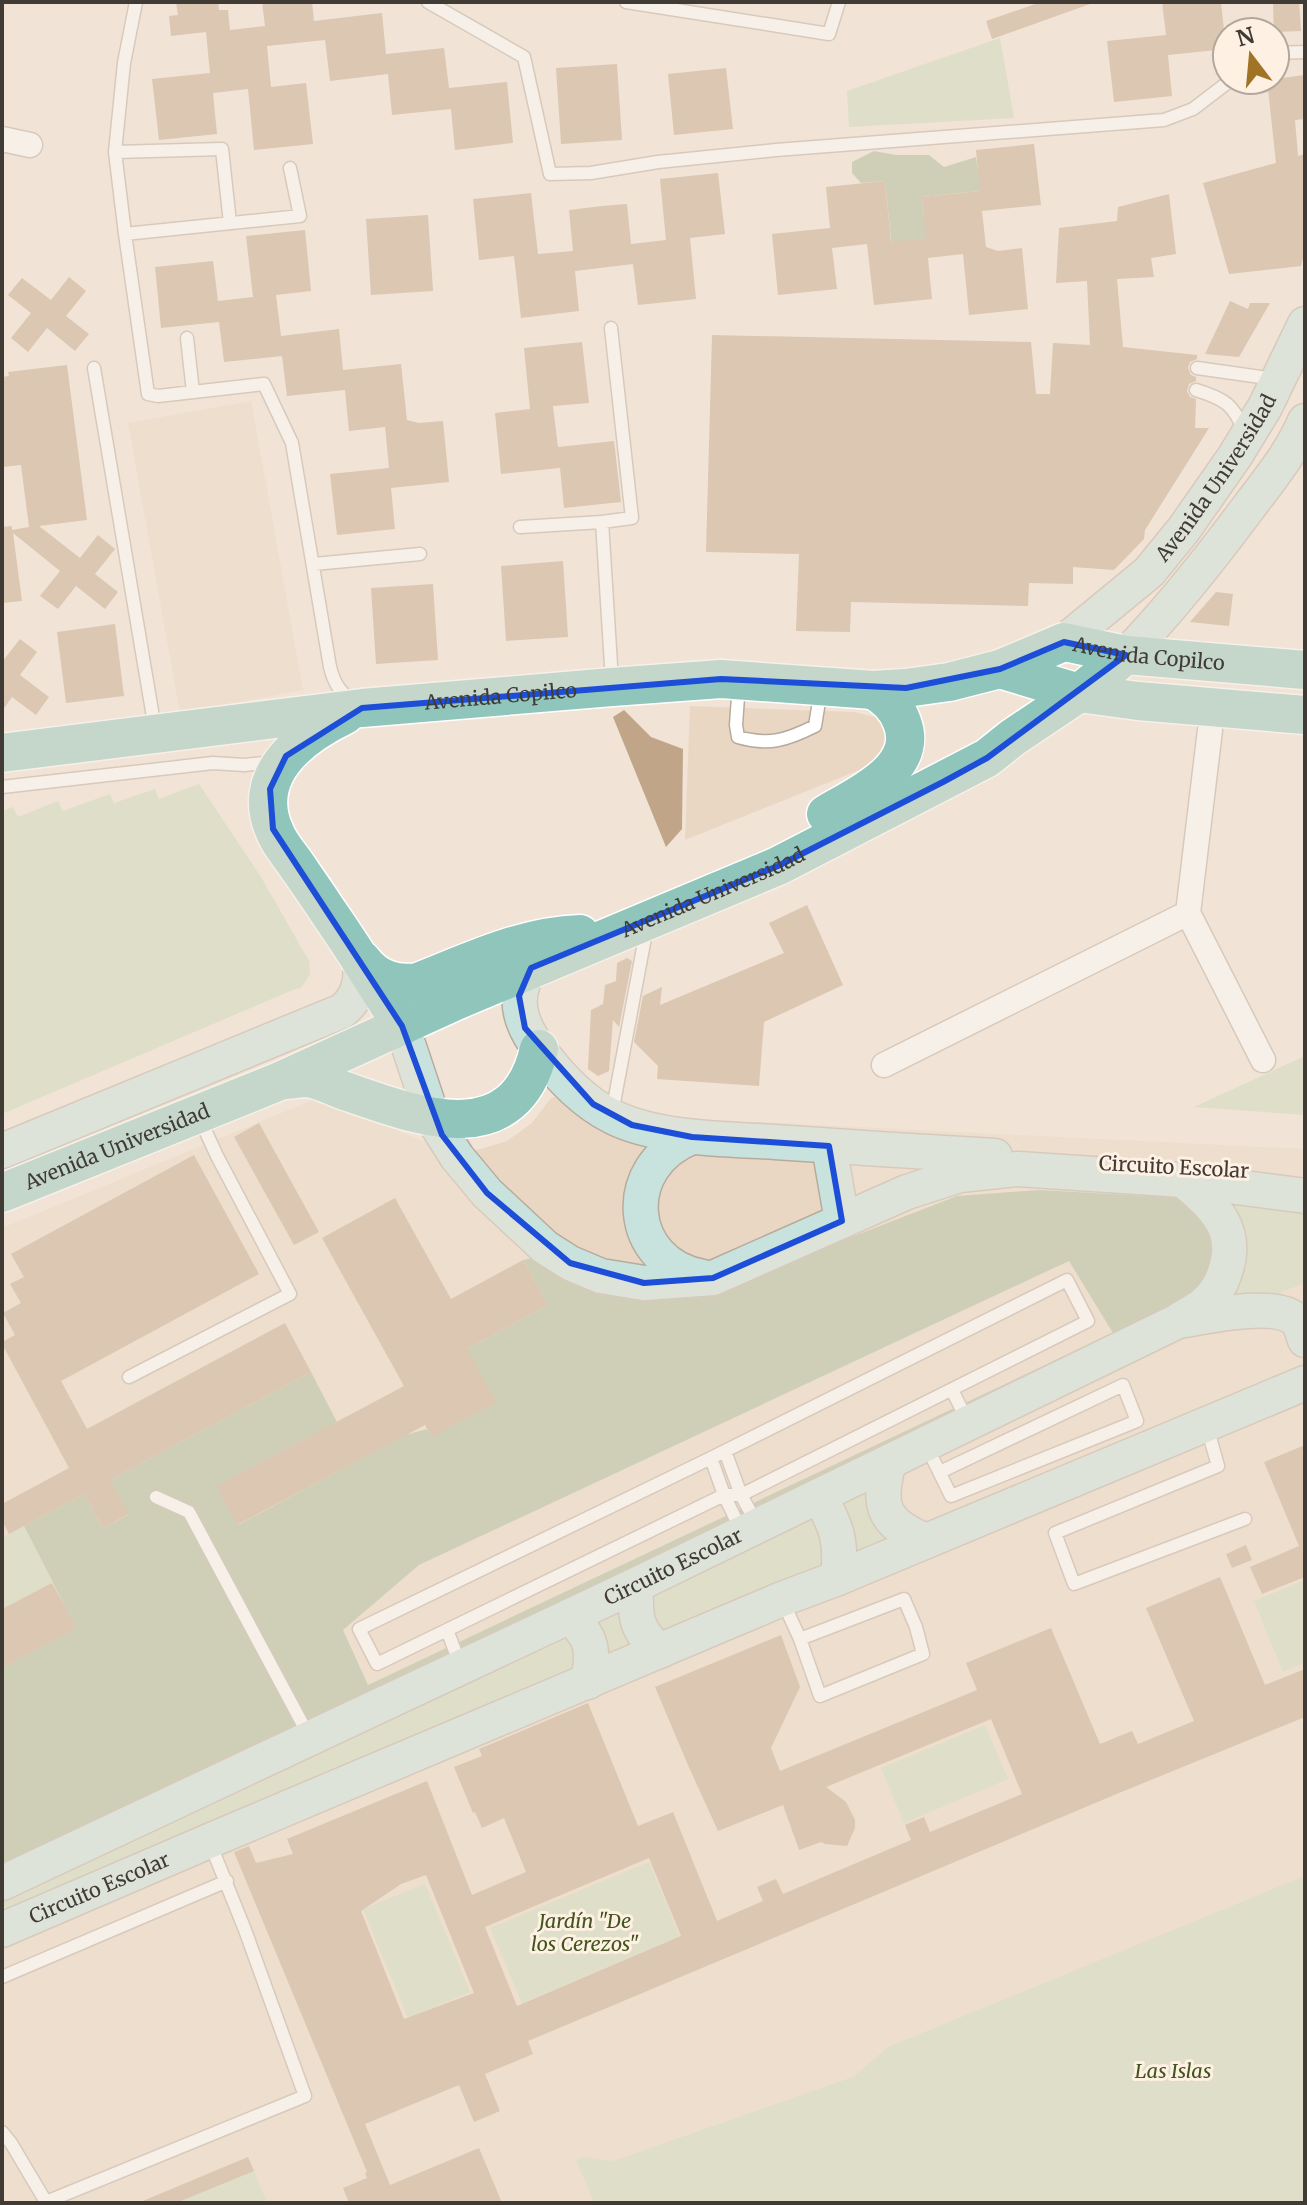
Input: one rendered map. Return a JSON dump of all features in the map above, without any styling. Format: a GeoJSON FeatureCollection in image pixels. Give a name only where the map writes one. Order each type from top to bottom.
{"type":"FeatureCollection","features":[{"type":"Feature","properties":{"kind":"main road","name":"Avenida Copilco"},"geometry":{"type":"LineString","coordinates":[[2,753],[362,708],[721,679],[873,690],[906,688],[949,682],[1000,669],[1064,642],[1126,655],[1305,670]]}},
{"type":"Feature","properties":{"kind":"main road","name":"Avenida Universidad"},"geometry":{"type":"LineString","coordinates":[[2,1193],[280,1081],[531,968],[778,866],[987,758],[1126,655]]}},
{"type":"Feature","properties":{"kind":"main road"},"geometry":{"type":"LineString","coordinates":[[1000,669],[1066,701],[1167,727],[1305,737]]}},
{"type":"Feature","properties":{"kind":"main road"},"geometry":{"type":"LineString","coordinates":[[778,866],[799,836],[827,814],[874,787],[898,760],[904,748],[903,726],[892,706],[873,690]]}},
{"type":"Feature","properties":{"kind":"main road"},"geometry":{"type":"LineString","coordinates":[[1066,701],[1138,701],[1305,715]]}},
{"type":"Feature","properties":{"kind":"main road"},"geometry":{"type":"LineString","coordinates":[[362,708],[314,733],[282,761],[272,781],[269,813],[273,829],[402,1026]]}},
{"type":"Feature","properties":{"kind":"main road"},"geometry":{"type":"LineString","coordinates":[[360,958],[381,977],[399,983],[418,982],[523,941],[631,926]]}},
{"type":"Feature","properties":{"kind":"main road"},"geometry":{"type":"LineString","coordinates":[[280,1081],[308,1078],[433,1119],[470,1119],[502,1108],[519,1095],[535,1068],[539,1049]]}},
{"type":"Feature","properties":{"kind":"street"},"geometry":{"type":"LineString","coordinates":[[2,139],[30,145]]}},
{"type":"Feature","properties":{"kind":"street","name":"Avenida Universidad"},"geometry":{"type":"LineString","coordinates":[[1064,642],[1149,572],[1184,529],[1290,371],[1305,324]]}},
{"type":"Feature","properties":{"kind":"street","name":"Avenida Universidad"},"geometry":{"type":"LineString","coordinates":[[1126,655],[1161,619],[1216,551],[1286,457],[1305,421]]}},
{"type":"Feature","properties":{"kind":"street"},"geometry":{"type":"LineString","coordinates":[[1210,730],[1188,913],[1263,1060]]}},
{"type":"Feature","properties":{"kind":"street"},"geometry":{"type":"LineString","coordinates":[[884,1065],[1188,913]]}},
{"type":"Feature","properties":{"kind":"street"},"geometry":{"type":"LineString","coordinates":[[2,1151],[342,1011],[360,986],[360,958]]}},
{"type":"Feature","properties":{"kind":"street","name":"Circuito Escolar"},"geometry":{"type":"LineString","coordinates":[[531,968],[521,986],[519,1005],[525,1028],[539,1049],[575,1089],[611,1117],[632,1125],[692,1137],[1305,1175]]}},
{"type":"Feature","properties":{"kind":"street","name":"Circuito Escolar"},"geometry":{"type":"LineString","coordinates":[[402,1026],[433,1119],[457,1157],[487,1193],[545,1247],[570,1263],[601,1276],[644,1283],[713,1278],[907,1192],[960,1175],[1018,1169],[1183,1180],[1305,1196]]}},
{"type":"Feature","properties":{"kind":"street"},"geometry":{"type":"LineString","coordinates":[[692,1137],[679,1142],[656,1160],[643,1186],[641,1211],[647,1234],[669,1263],[689,1274],[713,1278]]}},
{"type":"Feature","properties":{"kind":"street"},"geometry":{"type":"LineString","coordinates":[[829,1146],[842,1221]]}},
{"type":"Feature","properties":{"kind":"street","name":"Circuito Escolar"},"geometry":{"type":"LineString","coordinates":[[2,1883],[636,1585],[889,1462],[929,1451],[1176,1322],[1204,1304],[1220,1286],[1228,1266],[1231,1242],[1222,1219],[1207,1200],[1183,1180]]}},
{"type":"Feature","properties":{"kind":"street"},"geometry":{"type":"LineString","coordinates":[[1176,1322],[1242,1311],[1275,1312],[1298,1322],[1305,1340]]}},
{"type":"Feature","properties":{"kind":"street","name":"Circuito Escolar"},"geometry":{"type":"LineString","coordinates":[[2,1930],[782,1599],[1206,1424],[1302,1379]]}},
{"type":"Feature","properties":{"kind":"street"},"geometry":{"type":"LineString","coordinates":[[889,1462],[882,1486],[886,1513],[894,1523],[926,1541]]}},
{"type":"Feature","properties":{"kind":"street"},"geometry":{"type":"LineString","coordinates":[[819,1496],[834,1521],[840,1558],[838,1578]]}},
{"type":"Feature","properties":{"kind":"street"},"geometry":{"type":"LineString","coordinates":[[636,1585],[638,1626],[647,1640],[660,1651]]}},
{"type":"Feature","properties":{"kind":"street"},"geometry":{"type":"LineString","coordinates":[[570,1616],[586,1633],[591,1646],[588,1682]]}},
{"type":"Feature","properties":{"kind":"lane"},"geometry":{"type":"LineString","coordinates":[[136,2],[124,63],[115,152],[148,394],[158,396],[264,384],[292,443],[334,683],[362,708]]}},
{"type":"Feature","properties":{"kind":"lane"},"geometry":{"type":"LineString","coordinates":[[428,2],[523,53],[550,174],[591,173],[658,162],[776,150],[1164,120],[1193,109],[1211,95]]}},
{"type":"Feature","properties":{"kind":"lane"},"geometry":{"type":"LineString","coordinates":[[626,2],[829,34],[839,2]]}},
{"type":"Feature","properties":{"kind":"lane"},"geometry":{"type":"LineString","coordinates":[[115,152],[222,149],[230,223]]}},
{"type":"Feature","properties":{"kind":"lane"},"geometry":{"type":"LineString","coordinates":[[125,234],[300,216],[290,168]]}},
{"type":"Feature","properties":{"kind":"lane"},"geometry":{"type":"LineString","coordinates":[[520,527],[632,518],[611,328]]}},
{"type":"Feature","properties":{"kind":"lane"},"geometry":{"type":"LineString","coordinates":[[187,338],[193,392]]}},
{"type":"Feature","properties":{"kind":"lane"},"geometry":{"type":"LineString","coordinates":[[94,368],[154,734]]}},
{"type":"Feature","properties":{"kind":"lane"},"geometry":{"type":"LineString","coordinates":[[1197,368],[1290,371]]}},
{"type":"Feature","properties":{"kind":"lane"},"geometry":{"type":"LineString","coordinates":[[1196,390],[1229,403],[1247,436]]}},
{"type":"Feature","properties":{"kind":"lane"},"geometry":{"type":"LineString","coordinates":[[602,522],[612,687]]}},
{"type":"Feature","properties":{"kind":"lane"},"geometry":{"type":"LineString","coordinates":[[314,564],[420,554]]}},
{"type":"Feature","properties":{"kind":"lane"},"geometry":{"type":"LineString","coordinates":[[740,680],[736,725],[738,737],[753,742],[788,740],[815,726],[821,685]]}},
{"type":"Feature","properties":{"kind":"lane"},"geometry":{"type":"LineString","coordinates":[[2,787],[213,763],[244,765],[282,761]]}},
{"type":"Feature","properties":{"kind":"lane"},"geometry":{"type":"LineString","coordinates":[[611,1117],[631,926]]}},
{"type":"Feature","properties":{"kind":"lane"},"geometry":{"type":"LineString","coordinates":[[129,1377],[290,1294],[198,1114]]}},
{"type":"Feature","properties":{"kind":"lane"},"geometry":{"type":"LineString","coordinates":[[1067,1280],[1088,1321],[952,1390],[741,1495],[724,1495],[377,1664],[359,1629],[1067,1280]]}},
{"type":"Feature","properties":{"kind":"lane"},"geometry":{"type":"LineString","coordinates":[[1123,1385],[1137,1421],[951,1496],[929,1451],[1123,1385]]}},
{"type":"Feature","properties":{"kind":"lane"},"geometry":{"type":"LineString","coordinates":[[952,1390],[964,1414]]}},
{"type":"Feature","properties":{"kind":"lane"},"geometry":{"type":"LineString","coordinates":[[1206,1424],[1218,1466],[1055,1533],[1074,1584],[1245,1519]]}},
{"type":"Feature","properties":{"kind":"lane"},"geometry":{"type":"LineString","coordinates":[[725,1451],[750,1530]]}},
{"type":"Feature","properties":{"kind":"lane"},"geometry":{"type":"LineString","coordinates":[[711,1458],[724,1495],[750,1530]]}},
{"type":"Feature","properties":{"kind":"lane"},"geometry":{"type":"LineString","coordinates":[[156,1497],[189,1512],[310,1739]]}},
{"type":"Feature","properties":{"kind":"lane"},"geometry":{"type":"LineString","coordinates":[[782,1599],[820,1696],[923,1654],[904,1599],[800,1639]]}},
{"type":"Feature","properties":{"kind":"lane"},"geometry":{"type":"LineString","coordinates":[[447,1630],[461,1667]]}},
{"type":"Feature","properties":{"kind":"lane"},"geometry":{"type":"LineString","coordinates":[[2,2132],[46,2202],[305,2096],[227,1881],[209,1841]]}},
{"type":"Feature","properties":{"kind":"lane"},"geometry":{"type":"LineString","coordinates":[[2,1977],[227,1881]]}},
{"type":"Feature","properties":{"kind":"highlighted area"},"geometry":{"type":"Polygon","coordinates":[[[1064,642],[1126,655],[987,758],[943,782],[778,866],[531,968],[519,996],[525,1028],[593,1104],[632,1125],[692,1137],[829,1146],[842,1221],[713,1278],[644,1283],[570,1263],[487,1193],[442,1135],[402,1026],[273,829],[270,789],[286,756],[362,708],[721,679],[906,688],[1000,669],[1064,642]]]}},
{"type":"Feature","properties":{"kind":"shaded area"},"geometry":{"type":"Polygon","coordinates":[[[251,401],[303,690],[180,713],[128,423],[251,401]]]}},
{"type":"Feature","properties":{"kind":"shaded area"},"geometry":{"type":"Polygon","coordinates":[[[690,706],[854,712],[875,717],[884,725],[888,738],[884,752],[872,765],[685,840],[690,706]]]}},
{"type":"Feature","properties":{"kind":"shaded area"},"geometry":{"type":"Polygon","coordinates":[[[561,1095],[605,1133],[621,1140],[630,1140],[675,1118],[1305,1149],[1305,2203],[2,2203],[2,1228],[318,1098],[433,1145],[462,1151],[507,1141],[532,1123],[551,1098],[561,1095]]]}},
{"type":"Feature","properties":{"kind":"green space"},"geometry":{"type":"Polygon","coordinates":[[[1000,38],[1014,118],[849,127],[847,91],[1000,38]]]}},
{"type":"Feature","properties":{"kind":"green space"},"geometry":{"type":"Polygon","coordinates":[[[874,151],[929,155],[944,167],[976,157],[978,170],[989,190],[922,197],[924,217],[935,237],[903,241],[904,258],[893,259],[885,181],[861,183],[852,173],[852,162],[874,151]]]}},
{"type":"Feature","properties":{"kind":"green space"},"geometry":{"type":"Polygon","coordinates":[[[199,784],[261,877],[309,961],[310,974],[301,988],[2,1114],[2,811],[13,807],[18,817],[58,801],[63,811],[110,794],[114,803],[155,789],[159,799],[199,784]]]}},
{"type":"Feature","properties":{"kind":"green space"},"geometry":{"type":"Polygon","coordinates":[[[1305,1056],[1305,1115],[1194,1107],[1305,1056]]]}},
{"type":"Feature","properties":{"kind":"green space"},"geometry":{"type":"Polygon","coordinates":[[[1039,1190],[1185,1198],[1210,1234],[1214,1254],[1204,1278],[1193,1293],[691,1549],[2,1878],[2,1668],[76,1628],[24,1526],[84,1494],[103,1528],[128,1515],[110,1480],[311,1372],[337,1422],[217,1486],[238,1525],[405,1435],[427,1429],[432,1437],[467,1349],[548,1305],[523,1260],[555,1253],[738,1281],[957,1196],[1039,1190]],[[1069,1261],[419,1565],[343,1630],[368,1685],[1113,1333],[1069,1261]]]}},
{"type":"Feature","properties":{"kind":"green space"},"geometry":{"type":"Polygon","coordinates":[[[1222,1201],[1305,1214],[1305,1283],[1281,1292],[1286,1305],[1226,1294],[1222,1201]]]}},
{"type":"Feature","properties":{"kind":"green space"},"geometry":{"type":"Polygon","coordinates":[[[865,1481],[871,1513],[891,1539],[852,1554],[831,1498],[865,1481]]]}},
{"type":"Feature","properties":{"kind":"green space"},"geometry":{"type":"Polygon","coordinates":[[[812,1508],[828,1565],[668,1632],[654,1618],[645,1587],[812,1508]]]}},
{"type":"Feature","properties":{"kind":"green space"},"geometry":{"type":"Polygon","coordinates":[[[24,1526],[52,1583],[2,1609],[2,1538],[24,1526]]]}},
{"type":"Feature","properties":{"kind":"green space"},"geometry":{"type":"Polygon","coordinates":[[[1305,1580],[1305,1663],[1283,1672],[1254,1601],[1305,1580]]]}},
{"type":"Feature","properties":{"kind":"green space"},"geometry":{"type":"Polygon","coordinates":[[[617,1612],[621,1623],[637,1644],[603,1658],[595,1622],[617,1612]]]}},
{"type":"Feature","properties":{"kind":"green space"},"geometry":{"type":"Polygon","coordinates":[[[566,1624],[576,1632],[574,1670],[2,1916],[2,1896],[566,1624]]]}},
{"type":"Feature","properties":{"kind":"green space"},"geometry":{"type":"Polygon","coordinates":[[[985,1725],[1008,1779],[904,1823],[881,1768],[985,1725]]]}},
{"type":"Feature","properties":{"kind":"green space","name":"Jardín \"De los Cerezos\""},"geometry":{"type":"Polygon","coordinates":[[[649,1862],[680,1937],[522,2003],[490,1928],[649,1862]]]}},
{"type":"Feature","properties":{"kind":"green space","name":"Las Islas"},"geometry":{"type":"Polygon","coordinates":[[[1305,1876],[1305,2203],[594,2203],[576,2160],[583,2157],[613,2161],[853,2077],[888,2047],[1305,1876]]]}},
{"type":"Feature","properties":{"kind":"green space"},"geometry":{"type":"Polygon","coordinates":[[[425,1884],[470,1992],[408,2018],[363,1909],[425,1884]]]}},
{"type":"Feature","properties":{"kind":"green space"},"geometry":{"type":"Polygon","coordinates":[[[254,2171],[267,2203],[176,2203],[254,2171]]]}},
{"type":"Feature","properties":{"kind":"building"},"geometry":{"type":"Polygon","coordinates":[[[176,2],[218,2],[219,10],[228,10],[230,30],[265,26],[262,2],[312,2],[314,21],[382,13],[386,54],[444,48],[449,88],[507,82],[513,143],[455,150],[451,109],[392,115],[388,74],[330,81],[325,40],[267,46],[271,87],[306,83],[313,144],[254,150],[248,89],[213,93],[217,134],[159,140],[152,79],[210,73],[206,32],[171,36],[169,16],[178,15],[176,2]]]}},
{"type":"Feature","properties":{"kind":"building"},"geometry":{"type":"Polygon","coordinates":[[[1041,2],[1090,4],[992,39],[986,21],[1041,2]]]}},
{"type":"Feature","properties":{"kind":"building"},"geometry":{"type":"Polygon","coordinates":[[[1162,2],[1221,2],[1222,16],[1211,16],[1211,51],[1168,55],[1172,96],[1114,102],[1107,41],[1166,35],[1162,2]]]}},
{"type":"Feature","properties":{"kind":"building"},"geometry":{"type":"Polygon","coordinates":[[[1299,2],[1301,31],[1291,31],[1291,16],[1273,16],[1273,4],[1299,2]]]}},
{"type":"Feature","properties":{"kind":"building"},"geometry":{"type":"Polygon","coordinates":[[[617,64],[622,140],[561,144],[556,68],[617,64]]]}},
{"type":"Feature","properties":{"kind":"building"},"geometry":{"type":"Polygon","coordinates":[[[726,68],[733,129],[674,135],[668,74],[726,68]]]}},
{"type":"Feature","properties":{"kind":"building"},"geometry":{"type":"Polygon","coordinates":[[[1305,75],[1305,119],[1295,120],[1298,156],[1305,154],[1305,251],[1301,266],[1229,274],[1203,183],[1276,163],[1269,96],[1291,96],[1291,77],[1305,75]]]}},
{"type":"Feature","properties":{"kind":"building"},"geometry":{"type":"Polygon","coordinates":[[[1034,144],[1041,205],[982,211],[986,247],[998,251],[1022,248],[1028,309],[969,315],[963,254],[928,258],[932,299],[874,305],[867,244],[832,248],[837,289],[778,295],[772,234],[830,228],[826,187],[885,181],[891,242],[926,238],[922,197],[980,191],[976,150],[1034,144]]]}},
{"type":"Feature","properties":{"kind":"building"},"geometry":{"type":"Polygon","coordinates":[[[718,173],[725,234],[690,238],[696,299],[638,305],[633,264],[575,271],[579,311],[521,318],[514,256],[479,260],[473,199],[531,193],[538,254],[573,251],[569,210],[627,204],[631,244],[666,240],[660,179],[718,173]]]}},
{"type":"Feature","properties":{"kind":"building"},"geometry":{"type":"Polygon","coordinates":[[[1169,194],[1176,254],[1151,258],[1154,277],[1117,279],[1123,347],[1197,355],[1188,368],[1196,381],[1189,384],[1187,391],[1190,397],[1196,399],[1195,428],[1209,428],[1145,530],[1144,539],[1114,570],[1073,567],[1073,584],[1029,583],[1028,606],[851,602],[850,632],[796,631],[799,554],[706,552],[712,335],[1031,342],[1036,394],[1050,394],[1053,343],[1090,345],[1087,281],[1056,283],[1059,228],[1117,221],[1118,207],[1169,194]]]}},
{"type":"Feature","properties":{"kind":"building"},"geometry":{"type":"Polygon","coordinates":[[[428,215],[433,291],[371,295],[366,219],[428,215]]]}},
{"type":"Feature","properties":{"kind":"building"},"geometry":{"type":"Polygon","coordinates":[[[305,230],[311,291],[276,295],[281,336],[339,329],[343,370],[401,364],[407,420],[419,423],[443,421],[449,482],[391,488],[395,529],[337,535],[330,474],[389,468],[385,427],[349,431],[345,390],[287,396],[282,356],[224,362],[219,322],[161,328],[155,267],[213,261],[218,301],[253,297],[246,236],[305,230]]]}},
{"type":"Feature","properties":{"kind":"building"},"geometry":{"type":"Polygon","coordinates":[[[69,277],[86,291],[66,316],[89,334],[75,351],[47,328],[28,352],[11,338],[31,313],[8,295],[22,278],[51,300],[69,277]]]}},
{"type":"Feature","properties":{"kind":"building"},"geometry":{"type":"Polygon","coordinates":[[[1230,301],[1248,309],[1250,303],[1270,303],[1239,357],[1205,354],[1230,301]]]}},
{"type":"Feature","properties":{"kind":"building"},"geometry":{"type":"Polygon","coordinates":[[[582,342],[589,403],[553,406],[558,447],[614,441],[621,502],[564,508],[560,468],[501,474],[495,413],[530,409],[524,348],[582,342]]]}},
{"type":"Feature","properties":{"kind":"building"},"geometry":{"type":"Polygon","coordinates":[[[67,365],[87,520],[39,526],[80,558],[98,535],[115,549],[95,574],[118,592],[105,609],[76,586],[58,609],[40,596],[60,571],[13,533],[22,601],[2,603],[2,527],[12,526],[12,530],[29,527],[21,465],[2,467],[2,377],[9,376],[8,372],[67,365]]]}},
{"type":"Feature","properties":{"kind":"building"},"geometry":{"type":"Polygon","coordinates":[[[563,561],[568,637],[506,641],[501,566],[563,561]]]}},
{"type":"Feature","properties":{"kind":"building"},"geometry":{"type":"Polygon","coordinates":[[[433,584],[438,660],[376,664],[371,588],[433,584]]]}},
{"type":"Feature","properties":{"kind":"building"},"geometry":{"type":"Polygon","coordinates":[[[1216,592],[1233,594],[1229,626],[1190,622],[1216,592]]]}},
{"type":"Feature","properties":{"kind":"building"},"geometry":{"type":"Polygon","coordinates":[[[115,624],[124,696],[66,703],[57,632],[115,624]]]}},
{"type":"Feature","properties":{"kind":"building"},"geometry":{"type":"Polygon","coordinates":[[[20,639],[37,652],[20,675],[49,697],[36,715],[12,697],[2,711],[2,662],[20,639]]]}},
{"type":"Feature","properties":{"kind":"building"},"geometry":{"type":"Polygon","coordinates":[[[624,710],[651,737],[683,749],[682,829],[666,847],[613,717],[624,710]]]}},
{"type":"Feature","properties":{"kind":"building"},"geometry":{"type":"Polygon","coordinates":[[[807,905],[843,985],[764,1022],[759,1086],[657,1079],[658,1066],[634,1042],[643,996],[662,987],[660,1005],[784,953],[769,923],[807,905]]]}},
{"type":"Feature","properties":{"kind":"building"},"geometry":{"type":"Polygon","coordinates":[[[627,958],[632,961],[619,1027],[613,1020],[609,1071],[598,1076],[588,1069],[591,1010],[603,1004],[605,985],[616,981],[617,963],[627,958]]]}},
{"type":"Feature","properties":{"kind":"building"},"geometry":{"type":"Polygon","coordinates":[[[259,1123],[319,1232],[294,1245],[234,1137],[259,1123]]]}},
{"type":"Feature","properties":{"kind":"building"},"geometry":{"type":"Polygon","coordinates":[[[194,1155],[259,1274],[61,1381],[87,1429],[285,1323],[311,1372],[110,1480],[129,1514],[103,1528],[84,1494],[9,1534],[2,1520],[2,1504],[69,1468],[2,1344],[15,1335],[3,1313],[21,1303],[10,1284],[24,1277],[11,1254],[194,1155]]]}},
{"type":"Feature","properties":{"kind":"building"},"geometry":{"type":"Polygon","coordinates":[[[395,1198],[451,1299],[523,1260],[548,1305],[467,1349],[496,1402],[432,1437],[425,1425],[237,1525],[216,1486],[404,1386],[322,1238],[395,1198]]]}},
{"type":"Feature","properties":{"kind":"building"},"geometry":{"type":"Polygon","coordinates":[[[1305,1445],[1305,1577],[1262,1594],[1250,1567],[1299,1546],[1264,1462],[1305,1445]]]}},
{"type":"Feature","properties":{"kind":"building"},"geometry":{"type":"Polygon","coordinates":[[[1246,1545],[1252,1560],[1232,1568],[1226,1554],[1246,1545]]]}},
{"type":"Feature","properties":{"kind":"building"},"geometry":{"type":"Polygon","coordinates":[[[1220,1577],[1265,1685],[1305,1669],[1305,1717],[528,2041],[533,2054],[485,2074],[500,2111],[474,2122],[459,2085],[365,2124],[390,2185],[479,2148],[502,2203],[349,2203],[343,2188],[367,2178],[367,2172],[234,1852],[249,1846],[256,1863],[293,1854],[287,1839],[427,1781],[472,1895],[526,1872],[504,1818],[482,1828],[454,1767],[482,1756],[479,1749],[588,1703],[638,1826],[673,1812],[717,1921],[763,1901],[757,1887],[776,1879],[783,1894],[911,1840],[905,1825],[924,1817],[930,1832],[1022,1794],[991,1719],[826,1787],[846,1802],[855,1820],[847,1846],[821,1842],[799,1850],[783,1805],[718,1831],[655,1687],[781,1635],[800,1687],[771,1748],[780,1771],[977,1690],[966,1663],[1051,1628],[1100,1744],[1132,1731],[1138,1744],[1194,1721],[1146,1608],[1220,1577]],[[649,1858],[485,1927],[517,2006],[681,1936],[649,1858]],[[426,1875],[401,1884],[361,1911],[404,2019],[474,1993],[426,1875]]]}},
{"type":"Feature","properties":{"kind":"building"},"geometry":{"type":"Polygon","coordinates":[[[52,1583],[77,1628],[2,1668],[2,1609],[52,1583]]]}},
{"type":"Feature","properties":{"kind":"building"},"geometry":{"type":"Polygon","coordinates":[[[248,2157],[254,2171],[176,2203],[138,2203],[248,2157]]]}}]}
